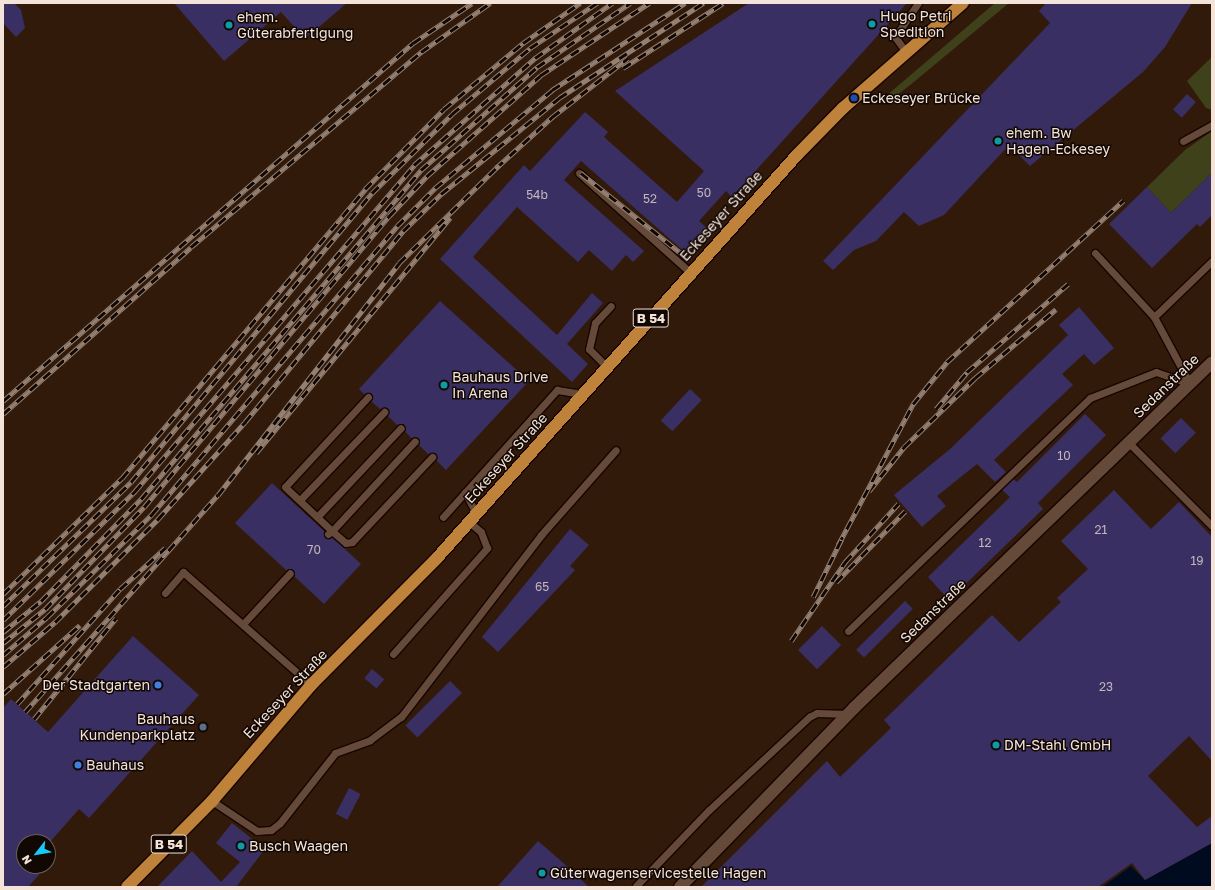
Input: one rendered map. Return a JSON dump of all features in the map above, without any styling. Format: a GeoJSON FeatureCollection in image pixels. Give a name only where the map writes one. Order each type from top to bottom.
{"type":"FeatureCollection","features":[{"type":"Feature","properties":{"kind":"main road","name":"Eckeseyer Straße"},"geometry":{"type":"LineString","coordinates":[[127,887],[212,801],[311,685],[392,607],[796,155],[906,52],[963,3]]}},
{"type":"Feature","properties":{"kind":"street","name":"Sedanstraße"},"geometry":{"type":"LineString","coordinates":[[680,887],[849,714],[1212,363]]}},
{"type":"Feature","properties":{"kind":"lane"},"geometry":{"type":"LineString","coordinates":[[906,52],[895,37],[918,3]]}},
{"type":"Feature","properties":{"kind":"lane"},"geometry":{"type":"LineString","coordinates":[[1183,141],[1212,125]]}},
{"type":"Feature","properties":{"kind":"lane"},"geometry":{"type":"LineString","coordinates":[[579,173],[691,272]]}},
{"type":"Feature","properties":{"kind":"lane"},"geometry":{"type":"LineString","coordinates":[[1095,253],[1154,317],[1190,384]]}},
{"type":"Feature","properties":{"kind":"lane"},"geometry":{"type":"LineString","coordinates":[[1154,317],[1212,261]]}},
{"type":"Feature","properties":{"kind":"lane"},"geometry":{"type":"LineString","coordinates":[[607,367],[589,349],[595,323],[611,306]]}},
{"type":"Feature","properties":{"kind":"lane"},"geometry":{"type":"LineString","coordinates":[[848,631],[1090,398],[1156,372],[1190,384]]}},
{"type":"Feature","properties":{"kind":"lane"},"geometry":{"type":"LineString","coordinates":[[443,517],[557,390],[583,394]]}},
{"type":"Feature","properties":{"kind":"lane"},"geometry":{"type":"LineString","coordinates":[[368,397],[285,487],[300,500],[330,532],[346,543],[352,542],[432,457]]}},
{"type":"Feature","properties":{"kind":"lane"},"geometry":{"type":"LineString","coordinates":[[300,500],[384,412]]}},
{"type":"Feature","properties":{"kind":"lane"},"geometry":{"type":"LineString","coordinates":[[317,517],[401,428]]}},
{"type":"Feature","properties":{"kind":"lane"},"geometry":{"type":"LineString","coordinates":[[330,532],[415,441]]}},
{"type":"Feature","properties":{"kind":"lane"},"geometry":{"type":"LineString","coordinates":[[1129,443],[1212,526]]}},
{"type":"Feature","properties":{"kind":"lane"},"geometry":{"type":"LineString","coordinates":[[212,801],[257,831],[271,830],[280,823],[335,753],[370,740],[401,717],[540,535],[616,450]]}},
{"type":"Feature","properties":{"kind":"lane"},"geometry":{"type":"LineString","coordinates":[[393,654],[487,548],[481,532],[473,518],[465,492]]}},
{"type":"Feature","properties":{"kind":"lane"},"geometry":{"type":"LineString","coordinates":[[165,593],[183,572],[311,685]]}},
{"type":"Feature","properties":{"kind":"lane"},"geometry":{"type":"LineString","coordinates":[[243,624],[290,573]]}},
{"type":"Feature","properties":{"kind":"lane"},"geometry":{"type":"LineString","coordinates":[[636,886],[709,810],[809,717],[817,713],[849,714]]}},
{"type":"Feature","properties":{"kind":"green space"},"geometry":{"type":"Polygon","coordinates":[[[995,3],[1009,3],[909,86],[889,101],[879,102],[995,3]]]}},
{"type":"Feature","properties":{"kind":"green space"},"geometry":{"type":"Polygon","coordinates":[[[1212,57],[1212,110],[1206,108],[1187,81],[1212,57]]]}},
{"type":"Feature","properties":{"kind":"green space"},"geometry":{"type":"Polygon","coordinates":[[[1212,131],[1212,173],[1171,213],[1147,187],[1185,150],[1212,131]]]}},
{"type":"Feature","properties":{"kind":"water"},"geometry":{"type":"Polygon","coordinates":[[[1212,843],[1212,887],[1102,887],[1131,866],[1145,880],[1212,843]]]}},
{"type":"Feature","properties":{"kind":"building"},"geometry":{"type":"Polygon","coordinates":[[[3,3],[14,3],[21,10],[25,28],[16,37],[3,23],[3,3]]]}},
{"type":"Feature","properties":{"kind":"building","name":"ehem. Güterabfertigung"},"geometry":{"type":"Polygon","coordinates":[[[174,3],[347,3],[305,39],[281,12],[224,61],[174,3]]]}},
{"type":"Feature","properties":{"kind":"building"},"geometry":{"type":"Polygon","coordinates":[[[749,3],[907,3],[732,197],[726,191],[699,221],[709,230],[687,254],[581,161],[564,180],[644,251],[633,262],[626,255],[612,271],[589,250],[578,262],[517,207],[473,257],[557,335],[592,293],[603,303],[567,344],[588,364],[572,382],[440,259],[524,165],[530,171],[585,112],[608,132],[604,137],[677,202],[704,171],[615,91],[749,3]]]}},
{"type":"Feature","properties":{"kind":"building","name":"ehem. Bw Hagen-Eckesey"},"geometry":{"type":"Polygon","coordinates":[[[1046,3],[1192,3],[1165,47],[1143,72],[1030,166],[1009,145],[944,215],[919,226],[904,212],[876,241],[854,250],[833,270],[823,261],[1050,23],[1039,11],[1046,3]]]}},
{"type":"Feature","properties":{"kind":"building"},"geometry":{"type":"Polygon","coordinates":[[[1187,94],[1196,102],[1182,118],[1173,110],[1187,94]]]}},
{"type":"Feature","properties":{"kind":"building"},"geometry":{"type":"Polygon","coordinates":[[[1212,173],[1212,215],[1200,227],[1197,224],[1152,268],[1109,224],[1147,187],[1171,213],[1212,173]]]}},
{"type":"Feature","properties":{"kind":"building","name":"Bauhaus Drive In Arena"},"geometry":{"type":"Polygon","coordinates":[[[440,301],[529,381],[446,470],[436,460],[435,453],[428,454],[419,445],[419,438],[411,438],[405,431],[404,424],[397,425],[388,416],[387,408],[380,409],[371,401],[371,393],[364,394],[359,389],[440,301]]]}},
{"type":"Feature","properties":{"kind":"building"},"geometry":{"type":"Polygon","coordinates":[[[1079,307],[1114,348],[1094,365],[1084,354],[1062,374],[1073,385],[994,460],[1006,472],[995,482],[977,464],[937,496],[946,506],[922,527],[894,495],[950,449],[1068,335],[1059,325],[1079,307]]]}},
{"type":"Feature","properties":{"kind":"building"},"geometry":{"type":"Polygon","coordinates":[[[690,389],[702,400],[672,431],[661,420],[690,389]]]}},
{"type":"Feature","properties":{"kind":"building"},"geometry":{"type":"Polygon","coordinates":[[[1085,414],[1106,435],[1038,503],[1043,509],[949,600],[928,577],[1010,497],[1002,490],[1013,479],[1017,482],[1085,414]]]}},
{"type":"Feature","properties":{"kind":"building"},"geometry":{"type":"Polygon","coordinates":[[[1181,418],[1196,433],[1175,453],[1160,439],[1181,418]]]}},
{"type":"Feature","properties":{"kind":"building"},"geometry":{"type":"Polygon","coordinates":[[[272,483],[324,531],[324,537],[332,537],[361,564],[324,604],[294,576],[294,570],[286,570],[235,523],[272,483]]]}},
{"type":"Feature","properties":{"kind":"building","name":"DM-Stahl GmbH"},"geometry":{"type":"Polygon","coordinates":[[[1114,490],[1151,529],[1179,502],[1212,537],[1212,761],[1189,736],[1148,776],[1197,827],[1212,816],[1212,843],[1145,880],[1132,863],[1098,887],[701,887],[827,761],[840,777],[891,728],[884,720],[992,615],[1019,642],[1061,602],[1057,598],[1088,569],[1061,541],[1114,490]]]}},
{"type":"Feature","properties":{"kind":"building"},"geometry":{"type":"Polygon","coordinates":[[[570,529],[589,545],[570,566],[575,570],[498,652],[482,637],[570,529]]]}},
{"type":"Feature","properties":{"kind":"building"},"geometry":{"type":"Polygon","coordinates":[[[905,601],[913,609],[864,658],[856,650],[905,601]]]}},
{"type":"Feature","properties":{"kind":"building"},"geometry":{"type":"Polygon","coordinates":[[[822,626],[841,645],[817,669],[798,650],[822,626]]]}},
{"type":"Feature","properties":{"kind":"building","name":"Bauhaus"},"geometry":{"type":"Polygon","coordinates":[[[133,636],[199,695],[89,818],[79,809],[56,835],[16,834],[16,874],[40,874],[28,887],[3,887],[3,708],[11,699],[48,732],[133,636]]]}},
{"type":"Feature","properties":{"kind":"building"},"geometry":{"type":"Polygon","coordinates":[[[372,669],[384,679],[377,688],[364,678],[372,669]]]}},
{"type":"Feature","properties":{"kind":"building"},"geometry":{"type":"Polygon","coordinates":[[[450,681],[462,693],[417,738],[405,726],[450,681]]]}},
{"type":"Feature","properties":{"kind":"building"},"geometry":{"type":"Polygon","coordinates":[[[349,788],[361,794],[347,820],[336,814],[349,788]]]}},
{"type":"Feature","properties":{"kind":"building"},"geometry":{"type":"Polygon","coordinates":[[[232,823],[265,849],[236,887],[157,887],[192,851],[221,882],[240,862],[216,843],[232,823]]]}},
{"type":"Feature","properties":{"kind":"building","name":"Güterwagenservicestelle Hagen"},"geometry":{"type":"Polygon","coordinates":[[[538,841],[560,860],[589,887],[497,887],[538,841]]]}},
{"type":"Feature","properties":{"kind":"railway"},"geometry":{"type":"LineString","coordinates":[[3,401],[413,43],[472,3]]}},
{"type":"Feature","properties":{"kind":"railway"},"geometry":{"type":"LineString","coordinates":[[3,414],[191,247],[421,52],[490,3]]}},
{"type":"Feature","properties":{"kind":"railway"},"geometry":{"type":"LineString","coordinates":[[3,594],[122,478],[365,189],[444,109],[523,43],[580,3]]}},
{"type":"Feature","properties":{"kind":"railway"},"geometry":{"type":"LineString","coordinates":[[3,606],[131,482],[372,193],[452,114],[530,48],[597,3]]}},
{"type":"Feature","properties":{"kind":"railway"},"geometry":{"type":"LineString","coordinates":[[3,620],[135,491],[414,165],[535,58],[612,3]]}},
{"type":"Feature","properties":{"kind":"railway"},"geometry":{"type":"LineString","coordinates":[[3,632],[41,601],[141,499],[421,170],[537,67],[630,3]]}},
{"type":"Feature","properties":{"kind":"railway"},"geometry":{"type":"LineString","coordinates":[[3,643],[45,609],[144,507],[389,216],[427,176],[541,75],[649,3]]}},
{"type":"Feature","properties":{"kind":"railway"},"geometry":{"type":"LineString","coordinates":[[3,655],[47,617],[152,514],[397,226],[435,188],[552,90],[685,3]]}},
{"type":"Feature","properties":{"kind":"railway"},"geometry":{"type":"LineString","coordinates":[[3,667],[55,622],[158,519],[245,422],[403,231],[441,194],[559,98],[703,3]]}},
{"type":"Feature","properties":{"kind":"railway"},"geometry":{"type":"LineString","coordinates":[[623,68],[723,3]]}},
{"type":"Feature","properties":{"kind":"railway"},"geometry":{"type":"LineString","coordinates":[[496,168],[552,117],[628,58]]}},
{"type":"Feature","properties":{"kind":"railway"},"geometry":{"type":"LineString","coordinates":[[25,712],[218,495],[399,263],[499,165]]}},
{"type":"Feature","properties":{"kind":"railway"},"geometry":{"type":"LineString","coordinates":[[581,173],[681,253]]}},
{"type":"Feature","properties":{"kind":"railway"},"geometry":{"type":"LineString","coordinates":[[838,545],[913,404],[947,362],[1123,201]]}},
{"type":"Feature","properties":{"kind":"railway"},"geometry":{"type":"LineString","coordinates":[[256,453],[450,218]]}},
{"type":"Feature","properties":{"kind":"railway"},"geometry":{"type":"LineString","coordinates":[[936,409],[967,372],[1068,284]]}},
{"type":"Feature","properties":{"kind":"railway"},"geometry":{"type":"LineString","coordinates":[[869,491],[904,447],[975,378],[1056,309]]}},
{"type":"Feature","properties":{"kind":"railway"},"geometry":{"type":"LineString","coordinates":[[791,641],[845,562],[898,504]]}},
{"type":"Feature","properties":{"kind":"railway"},"geometry":{"type":"LineString","coordinates":[[836,582],[905,511]]}},
{"type":"Feature","properties":{"kind":"railway"},"geometry":{"type":"LineString","coordinates":[[813,597],[841,540]]}},
{"type":"Feature","properties":{"kind":"railway"},"geometry":{"type":"LineString","coordinates":[[17,704],[120,589],[165,548]]}},
{"type":"Feature","properties":{"kind":"railway"},"geometry":{"type":"LineString","coordinates":[[34,719],[116,618]]}},
{"type":"Feature","properties":{"kind":"railway"},"geometry":{"type":"LineString","coordinates":[[3,694],[80,625]]}},
{"type":"Feature","properties":{"kind":"place","name":"Hugo Petri Spedition"},"geometry":{"type":"Point","coordinates":[872,24]}},
{"type":"Feature","properties":{"kind":"place","name":"ehem. Güterabfertigung"},"geometry":{"type":"Point","coordinates":[229,25]}},
{"type":"Feature","properties":{"kind":"place","name":"Eckeseyer Brücke"},"geometry":{"type":"Point","coordinates":[854,98]}},
{"type":"Feature","properties":{"kind":"place","name":"ehem. Bw Hagen-Eckesey"},"geometry":{"type":"Point","coordinates":[998,141]}},
{"type":"Feature","properties":{"kind":"place","name":"Bauhaus Drive In Arena"},"geometry":{"type":"Point","coordinates":[444,385]}},
{"type":"Feature","properties":{"kind":"place","name":"Der Stadtgarten"},"geometry":{"type":"Point","coordinates":[158,685]}},
{"type":"Feature","properties":{"kind":"place","name":"Bauhaus Kundenparkplatz"},"geometry":{"type":"Point","coordinates":[203,727]}},
{"type":"Feature","properties":{"kind":"place","name":"DM-Stahl GmbH"},"geometry":{"type":"Point","coordinates":[996,745]}},
{"type":"Feature","properties":{"kind":"place","name":"Bauhaus"},"geometry":{"type":"Point","coordinates":[78,765]}},
{"type":"Feature","properties":{"kind":"place","name":"Busch Waagen"},"geometry":{"type":"Point","coordinates":[241,846]}},
{"type":"Feature","properties":{"kind":"place","name":"Güterwagenservicestelle Hagen"},"geometry":{"type":"Point","coordinates":[542,873]}}]}
